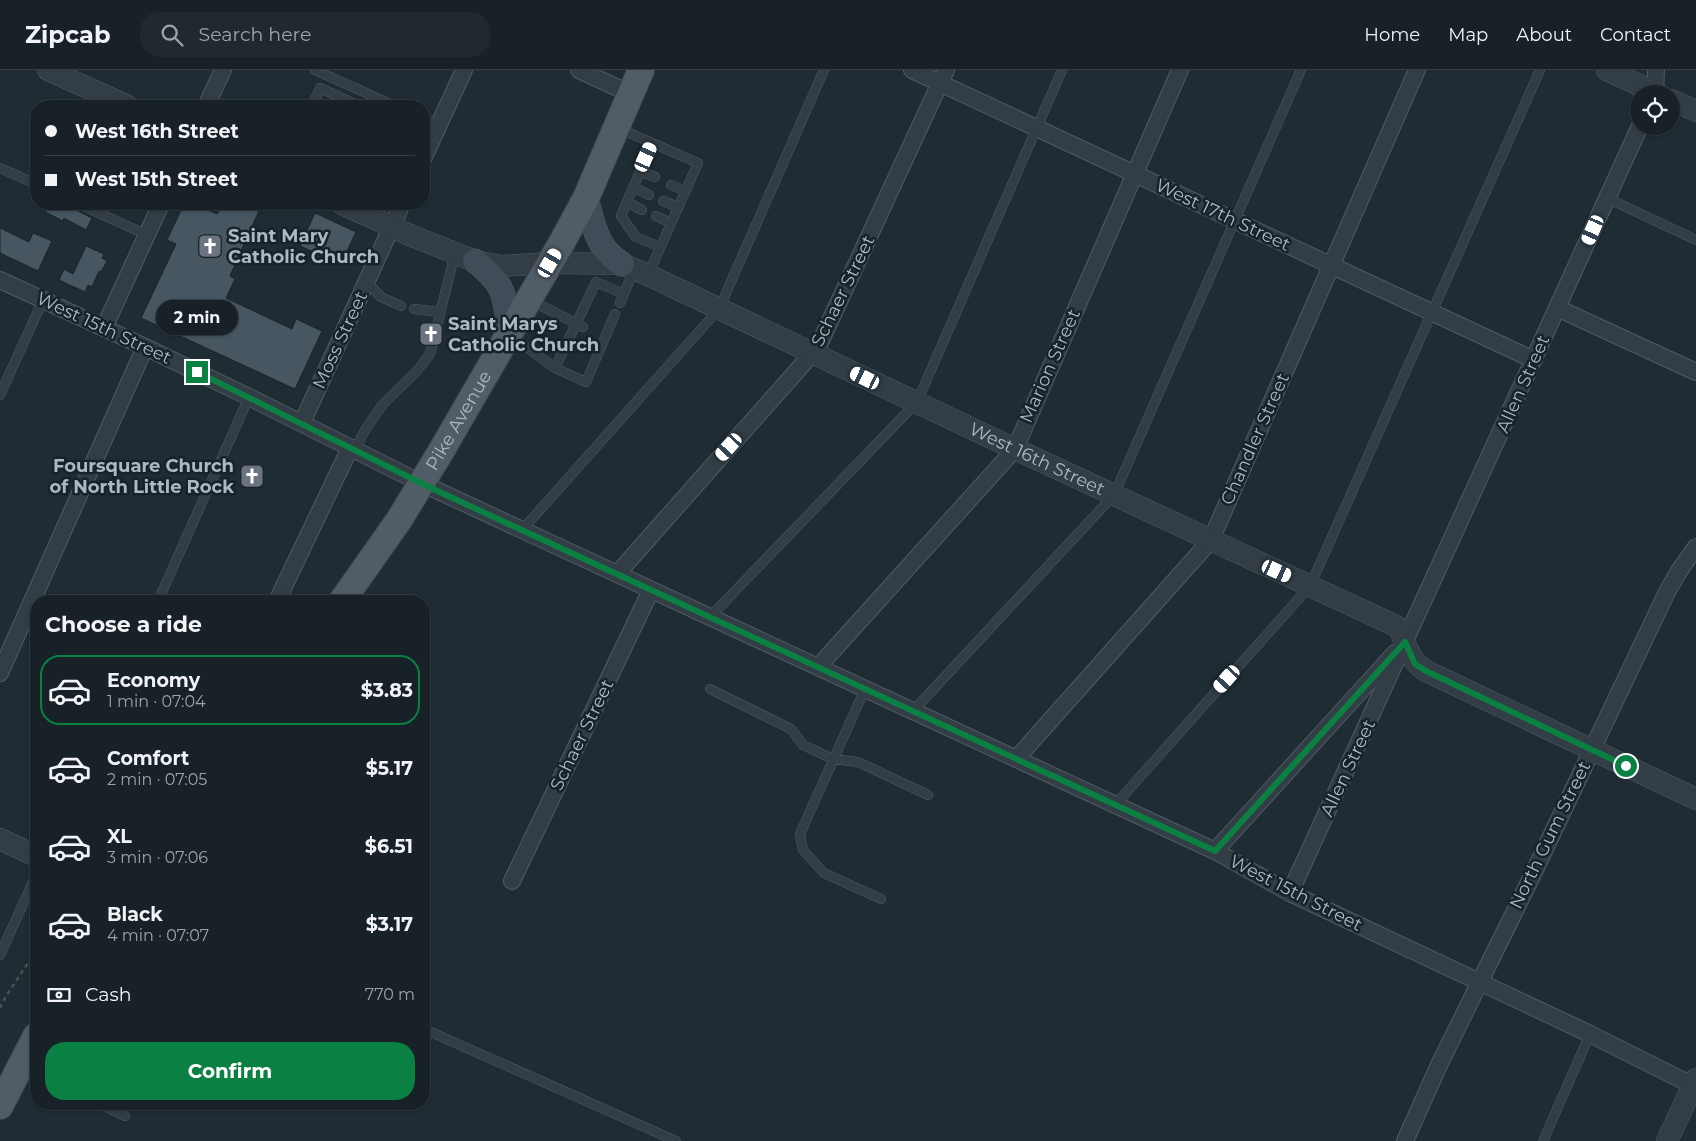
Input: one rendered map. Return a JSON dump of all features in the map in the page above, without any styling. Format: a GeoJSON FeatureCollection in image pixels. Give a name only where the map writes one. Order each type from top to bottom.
{"type":"FeatureCollection","features":[{"type":"Feature","properties":{"kind":"main road","name":"Pike Avenue"},"geometry":{"type":"LineString","coordinates":[[346,595],[398,520],[530,300],[586,198],[641,70]]}},
{"type":"Feature","properties":{"kind":"main road"},"geometry":{"type":"LineString","coordinates":[[586,198],[597,236],[604,249],[612,258],[635,270]]}},
{"type":"Feature","properties":{"kind":"main road"},"geometry":{"type":"LineString","coordinates":[[465,257],[491,273],[498,283],[505,299],[510,335]]}},
{"type":"Feature","properties":{"kind":"main road"},"geometry":{"type":"LineString","coordinates":[[0,1106],[25,1068],[30,1053]]}},
{"type":"Feature","properties":{"kind":"street"},"geometry":{"type":"LineString","coordinates":[[48,70],[115,100]]}},
{"type":"Feature","properties":{"kind":"street"},"geometry":{"type":"LineString","coordinates":[[209,100],[223,70]]}},
{"type":"Feature","properties":{"kind":"street"},"geometry":{"type":"LineString","coordinates":[[431,123],[464,70]]}},
{"type":"Feature","properties":{"kind":"street","name":"West 17th Street"},"geometry":{"type":"LineString","coordinates":[[912,70],[943,77],[1037,128],[1534,360]]}},
{"type":"Feature","properties":{"kind":"street","name":"Marion Street"},"geometry":{"type":"LineString","coordinates":[[818,667],[1014,449],[1180,70]]}},
{"type":"Feature","properties":{"kind":"street","name":"Chandler Street"},"geometry":{"type":"LineString","coordinates":[[1016,759],[1211,540],[1417,70]]}},
{"type":"Feature","properties":{"kind":"street"},"geometry":{"type":"LineString","coordinates":[[1607,70],[1639,85]]}},
{"type":"Feature","properties":{"kind":"street"},"geometry":{"type":"LineString","coordinates":[[1656,70],[1658,85]]}},
{"type":"Feature","properties":{"kind":"street"},"geometry":{"type":"LineString","coordinates":[[582,71],[631,94]]}},
{"type":"Feature","properties":{"kind":"street","name":"Schaer Street"},"geometry":{"type":"LineString","coordinates":[[617,574],[818,347],[943,77]]}},
{"type":"Feature","properties":{"kind":"street"},"geometry":{"type":"LineString","coordinates":[[1680,104],[1696,112]]}},
{"type":"Feature","properties":{"kind":"street","name":"Allen Street"},"geometry":{"type":"LineString","coordinates":[[1290,893],[1636,135]]}},
{"type":"Feature","properties":{"kind":"street"},"geometry":{"type":"LineString","coordinates":[[104,328],[158,210]]}},
{"type":"Feature","properties":{"kind":"street","name":"West 16th Street"},"geometry":{"type":"LineString","coordinates":[[356,210],[465,257],[501,266],[550,263],[635,270],[1014,449],[1394,625],[1399,628],[1415,664],[1426,671],[1696,799]]}},
{"type":"Feature","properties":{"kind":"street","name":"Moss Street"},"geometry":{"type":"LineString","coordinates":[[302,422],[399,210]]}},
{"type":"Feature","properties":{"kind":"street","name":"West 15th Street"},"geometry":{"type":"LineString","coordinates":[[0,280],[249,396],[421,483],[1215,851],[1290,893],[1695,1084]]}},
{"type":"Feature","properties":{"kind":"street"},"geometry":{"type":"LineString","coordinates":[[1557,308],[1696,372]]}},
{"type":"Feature","properties":{"kind":"street"},"geometry":{"type":"LineString","coordinates":[[35,595],[146,347]]}},
{"type":"Feature","properties":{"kind":"street"},"geometry":{"type":"LineString","coordinates":[[280,595],[352,449]]}},
{"type":"Feature","properties":{"kind":"street","name":"North Gum Street"},"geometry":{"type":"LineString","coordinates":[[1408,1134],[1439,1065],[1667,592],[1696,546]]}},
{"type":"Feature","properties":{"kind":"street","name":"Schaer Street"},"geometry":{"type":"LineString","coordinates":[[512,881],[651,590]]}},
{"type":"Feature","properties":{"kind":"street"},"geometry":{"type":"LineString","coordinates":[[0,673],[30,606]]}},
{"type":"Feature","properties":{"kind":"street","name":"Allen Street"},"geometry":{"type":"LineString","coordinates":[[1215,851],[1405,642]]}},
{"type":"Feature","properties":{"kind":"street"},"geometry":{"type":"LineString","coordinates":[[0,839],[30,853]]}},
{"type":"Feature","properties":{"kind":"street"},"geometry":{"type":"LineString","coordinates":[[1667,1141],[1695,1084]]}},
{"type":"Feature","properties":{"kind":"lane"},"geometry":{"type":"LineString","coordinates":[[315,70],[382,100]]}},
{"type":"Feature","properties":{"kind":"lane"},"geometry":{"type":"LineString","coordinates":[[522,530],[719,309],[824,70]]}},
{"type":"Feature","properties":{"kind":"lane"},"geometry":{"type":"LineString","coordinates":[[710,617],[917,402],[1062,70]]}},
{"type":"Feature","properties":{"kind":"lane"},"geometry":{"type":"LineString","coordinates":[[913,711],[1114,495],[1301,70]]}},
{"type":"Feature","properties":{"kind":"lane"},"geometry":{"type":"LineString","coordinates":[[1115,805],[1310,586],[1540,70]]}},
{"type":"Feature","properties":{"kind":"lane"},"geometry":{"type":"LineString","coordinates":[[315,100],[320,88],[346,100]]}},
{"type":"Feature","properties":{"kind":"lane"},"geometry":{"type":"LineString","coordinates":[[555,368],[572,343],[596,282],[622,299],[635,270],[660,247],[698,163],[616,128]]}},
{"type":"Feature","properties":{"kind":"lane"},"geometry":{"type":"LineString","coordinates":[[652,143],[621,216],[636,237],[660,247]]}},
{"type":"Feature","properties":{"kind":"lane"},"geometry":{"type":"LineString","coordinates":[[0,168],[30,181]]}},
{"type":"Feature","properties":{"kind":"lane"},"geometry":{"type":"LineString","coordinates":[[640,170],[655,178]]}},
{"type":"Feature","properties":{"kind":"lane"},"geometry":{"type":"LineString","coordinates":[[671,184],[686,191]]}},
{"type":"Feature","properties":{"kind":"lane"},"geometry":{"type":"LineString","coordinates":[[633,187],[649,195]]}},
{"type":"Feature","properties":{"kind":"lane"},"geometry":{"type":"LineString","coordinates":[[1607,198],[1696,240]]}},
{"type":"Feature","properties":{"kind":"lane"},"geometry":{"type":"LineString","coordinates":[[663,201],[678,207]]}},
{"type":"Feature","properties":{"kind":"lane"},"geometry":{"type":"LineString","coordinates":[[627,202],[642,210]]}},
{"type":"Feature","properties":{"kind":"lane"},"geometry":{"type":"LineString","coordinates":[[93,210],[147,234]]}},
{"type":"Feature","properties":{"kind":"lane"},"geometry":{"type":"LineString","coordinates":[[656,216],[671,223]]}},
{"type":"Feature","properties":{"kind":"lane"},"geometry":{"type":"LineString","coordinates":[[352,449],[383,404],[416,372],[430,354],[440,312],[465,257]]}},
{"type":"Feature","properties":{"kind":"lane"},"geometry":{"type":"LineString","coordinates":[[367,282],[381,297],[401,306]]}},
{"type":"Feature","properties":{"kind":"lane"},"geometry":{"type":"LineString","coordinates":[[0,395],[43,300]]}},
{"type":"Feature","properties":{"kind":"lane"},"geometry":{"type":"LineString","coordinates":[[530,300],[580,325]]}},
{"type":"Feature","properties":{"kind":"lane"},"geometry":{"type":"LineString","coordinates":[[414,309],[440,312]]}},
{"type":"Feature","properties":{"kind":"lane"},"geometry":{"type":"LineString","coordinates":[[510,335],[555,368],[586,382],[614,317],[604,316]]}},
{"type":"Feature","properties":{"kind":"lane"},"geometry":{"type":"LineString","coordinates":[[596,333],[605,338]]}},
{"type":"Feature","properties":{"kind":"lane"},"geometry":{"type":"LineString","coordinates":[[588,351],[598,356]]}},
{"type":"Feature","properties":{"kind":"lane"},"geometry":{"type":"LineString","coordinates":[[161,595],[249,396]]}},
{"type":"Feature","properties":{"kind":"lane"},"geometry":{"type":"LineString","coordinates":[[710,689],[791,729],[803,745],[833,760],[858,762],[928,795]]}},
{"type":"Feature","properties":{"kind":"lane"},"geometry":{"type":"LineString","coordinates":[[865,689],[800,834],[803,850],[824,873],[881,899]]}},
{"type":"Feature","properties":{"kind":"lane"},"geometry":{"type":"LineString","coordinates":[[0,955],[30,888]]}},
{"type":"Feature","properties":{"kind":"lane"},"geometry":{"type":"LineString","coordinates":[[430,1032],[676,1141]]}},
{"type":"Feature","properties":{"kind":"lane"},"geometry":{"type":"LineString","coordinates":[[1543,1141],[1590,1034]]}},
{"type":"Feature","properties":{"kind":"lane"},"geometry":{"type":"LineString","coordinates":[[112,1110],[125,1116]]}},
{"type":"Feature","properties":{"kind":"path"},"geometry":{"type":"LineString","coordinates":[[0,1008],[30,960]]}},
{"type":"Feature","properties":{"kind":"building"},"geometry":{"type":"Polygon","coordinates":[[[46,210],[76,210],[92,218],[86,230],[64,218],[63,221],[45,212],[46,210]]]}},
{"type":"Feature","properties":{"kind":"building"},"geometry":{"type":"Polygon","coordinates":[[[181,210],[208,210],[217,214],[219,210],[259,210],[230,276],[235,279],[226,298],[292,329],[296,319],[322,331],[295,389],[141,318],[176,244],[167,240],[181,210]]]}},
{"type":"Feature","properties":{"kind":"building"},"geometry":{"type":"Polygon","coordinates":[[[315,213],[356,232],[341,264],[300,246],[315,213]]]}},
{"type":"Feature","properties":{"kind":"building"},"geometry":{"type":"Polygon","coordinates":[[[0,228],[29,242],[33,233],[52,241],[38,271],[0,253],[0,228]]]}},
{"type":"Feature","properties":{"kind":"building"},"geometry":{"type":"Polygon","coordinates":[[[86,246],[104,254],[102,258],[107,261],[101,272],[99,271],[92,287],[88,285],[85,292],[59,280],[64,269],[73,274],[86,246]]]}},
{"type":"Feature","properties":{"kind":"place","name":"Saint Mary Catholic Church"},"geometry":{"type":"Point","coordinates":[210,246]}},
{"type":"Feature","properties":{"kind":"place","name":"Saint Marys Catholic Church"},"geometry":{"type":"Point","coordinates":[431,334]}},
{"type":"Feature","properties":{"kind":"place","name":"Foursquare Church of North Little Rock"},"geometry":{"type":"Point","coordinates":[252,476]}},
{"type":"Feature","properties":{"kind":"route"},"geometry":{"type":"LineString","coordinates":[[197,372],[302,422],[431,488],[1215,851],[1405,642],[1415,664],[1426,671],[1626,766]]}}]}
